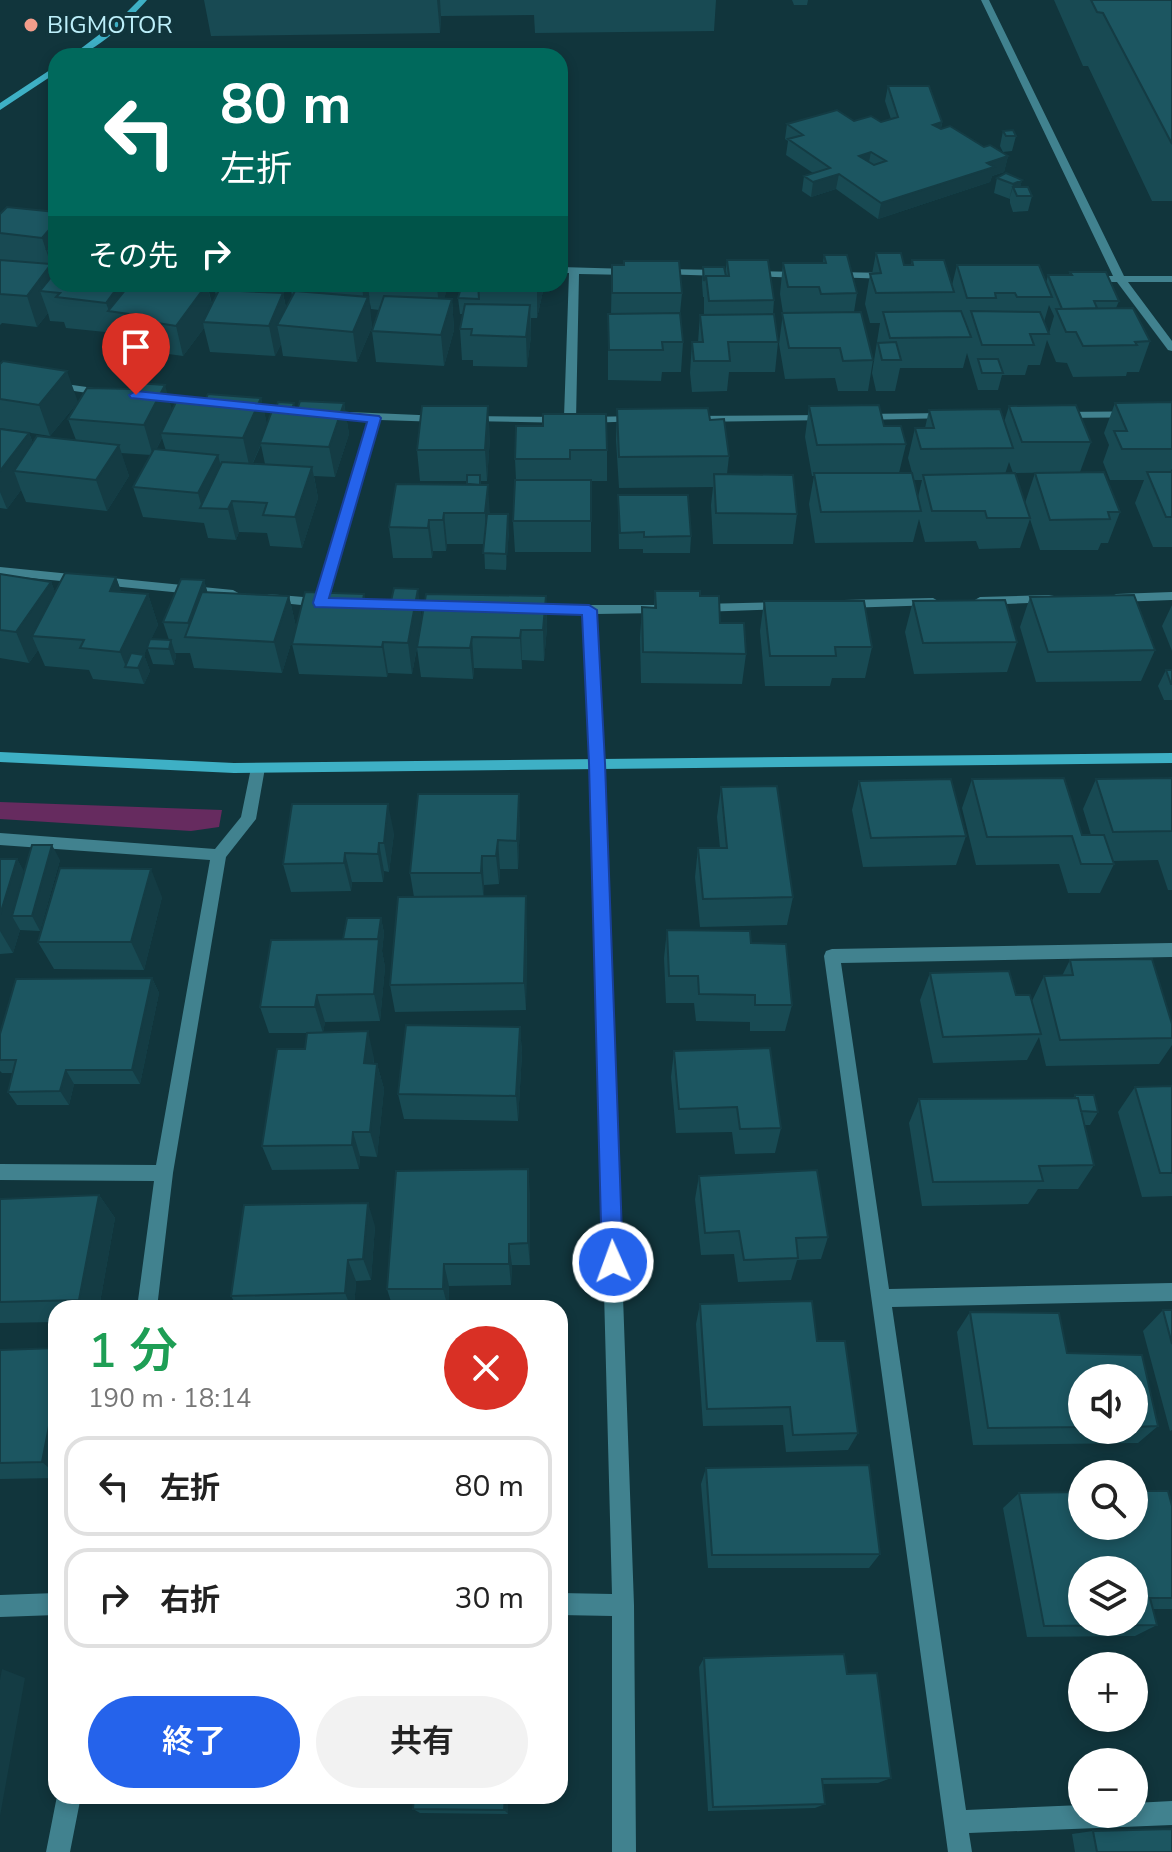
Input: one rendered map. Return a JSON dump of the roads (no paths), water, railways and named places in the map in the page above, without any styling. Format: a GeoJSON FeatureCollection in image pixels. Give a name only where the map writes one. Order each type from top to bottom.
{"type":"FeatureCollection","features":[{"type":"Feature","properties":{"kind":"street"},"geometry":{"type":"LineString","coordinates":[[86,48],[124,20],[143,0]]}},
{"type":"Feature","properties":{"kind":"street"},"geometry":{"type":"LineString","coordinates":[[985,0],[1120,279],[1172,348]]}},
{"type":"Feature","properties":{"kind":"street"},"geometry":{"type":"LineString","coordinates":[[0,107],[48,74]]}},
{"type":"Feature","properties":{"kind":"street"},"geometry":{"type":"LineString","coordinates":[[568,271],[636,272]]}},
{"type":"Feature","properties":{"kind":"street"},"geometry":{"type":"LineString","coordinates":[[570,420],[574,271]]}},
{"type":"Feature","properties":{"kind":"street"},"geometry":{"type":"LineString","coordinates":[[652,272],[808,275]]}},
{"type":"Feature","properties":{"kind":"street"},"geometry":{"type":"LineString","coordinates":[[824,275],[902,276]]}},
{"type":"Feature","properties":{"kind":"street"},"geometry":{"type":"LineString","coordinates":[[1074,279],[1172,279]]}},
{"type":"Feature","properties":{"kind":"street"},"geometry":{"type":"LineString","coordinates":[[31,382],[123,394]]}},
{"type":"Feature","properties":{"kind":"street"},"geometry":{"type":"LineString","coordinates":[[139,396],[375,418],[649,419]]}},
{"type":"Feature","properties":{"kind":"street"},"geometry":{"type":"LineString","coordinates":[[1045,415],[1172,414]]}},
{"type":"Feature","properties":{"kind":"street"},"geometry":{"type":"LineString","coordinates":[[855,417],[966,416]]}},
{"type":"Feature","properties":{"kind":"street"},"geometry":{"type":"LineString","coordinates":[[681,419],[839,417]]}},
{"type":"Feature","properties":{"kind":"street"},"geometry":{"type":"LineString","coordinates":[[320,603],[375,418]]}},
{"type":"Feature","properties":{"kind":"street"},"geometry":{"type":"LineString","coordinates":[[0,571],[244,595]]}},
{"type":"Feature","properties":{"kind":"street"},"geometry":{"type":"LineString","coordinates":[[1093,598],[1172,596]]}},
{"type":"Feature","properties":{"kind":"street"},"geometry":{"type":"LineString","coordinates":[[259,597],[336,603]]}},
{"type":"Feature","properties":{"kind":"street"},"geometry":{"type":"LineString","coordinates":[[510,608],[589,610],[1062,599]]}},
{"type":"Feature","properties":{"kind":"street"},"geometry":{"type":"LineString","coordinates":[[589,610],[597,763],[623,1605],[624,1852]]}},
{"type":"Feature","properties":{"kind":"street"},"geometry":{"type":"LineString","coordinates":[[0,757],[258,768],[1172,758]]}},
{"type":"Feature","properties":{"kind":"street"},"geometry":{"type":"LineString","coordinates":[[148,1300],[164,1173],[219,855],[248,819],[258,768]]}},
{"type":"Feature","properties":{"kind":"street"},"geometry":{"type":"LineString","coordinates":[[0,839],[219,855]]}},
{"type":"Feature","properties":{"kind":"street"},"geometry":{"type":"LineString","coordinates":[[960,1852],[832,956],[1172,950]]}},
{"type":"Feature","properties":{"kind":"street"},"geometry":{"type":"LineString","coordinates":[[0,1172],[164,1173]]}},
{"type":"Feature","properties":{"kind":"street"},"geometry":{"type":"LineString","coordinates":[[883,1298],[1172,1292]]}},
{"type":"Feature","properties":{"kind":"street"},"geometry":{"type":"LineString","coordinates":[[0,1606],[48,1604]]}},
{"type":"Feature","properties":{"kind":"street"},"geometry":{"type":"LineString","coordinates":[[568,1604],[623,1605]]}},
{"type":"Feature","properties":{"kind":"street"},"geometry":{"type":"LineString","coordinates":[[58,1852],[67,1804]]}},
{"type":"Feature","properties":{"kind":"street"},"geometry":{"type":"LineString","coordinates":[[955,1822],[1172,1813]]}},
{"type":"Feature","properties":{"kind":"place","name":"BIGMOTOR"},"geometry":{"type":"Point","coordinates":[31,25]}}]}
